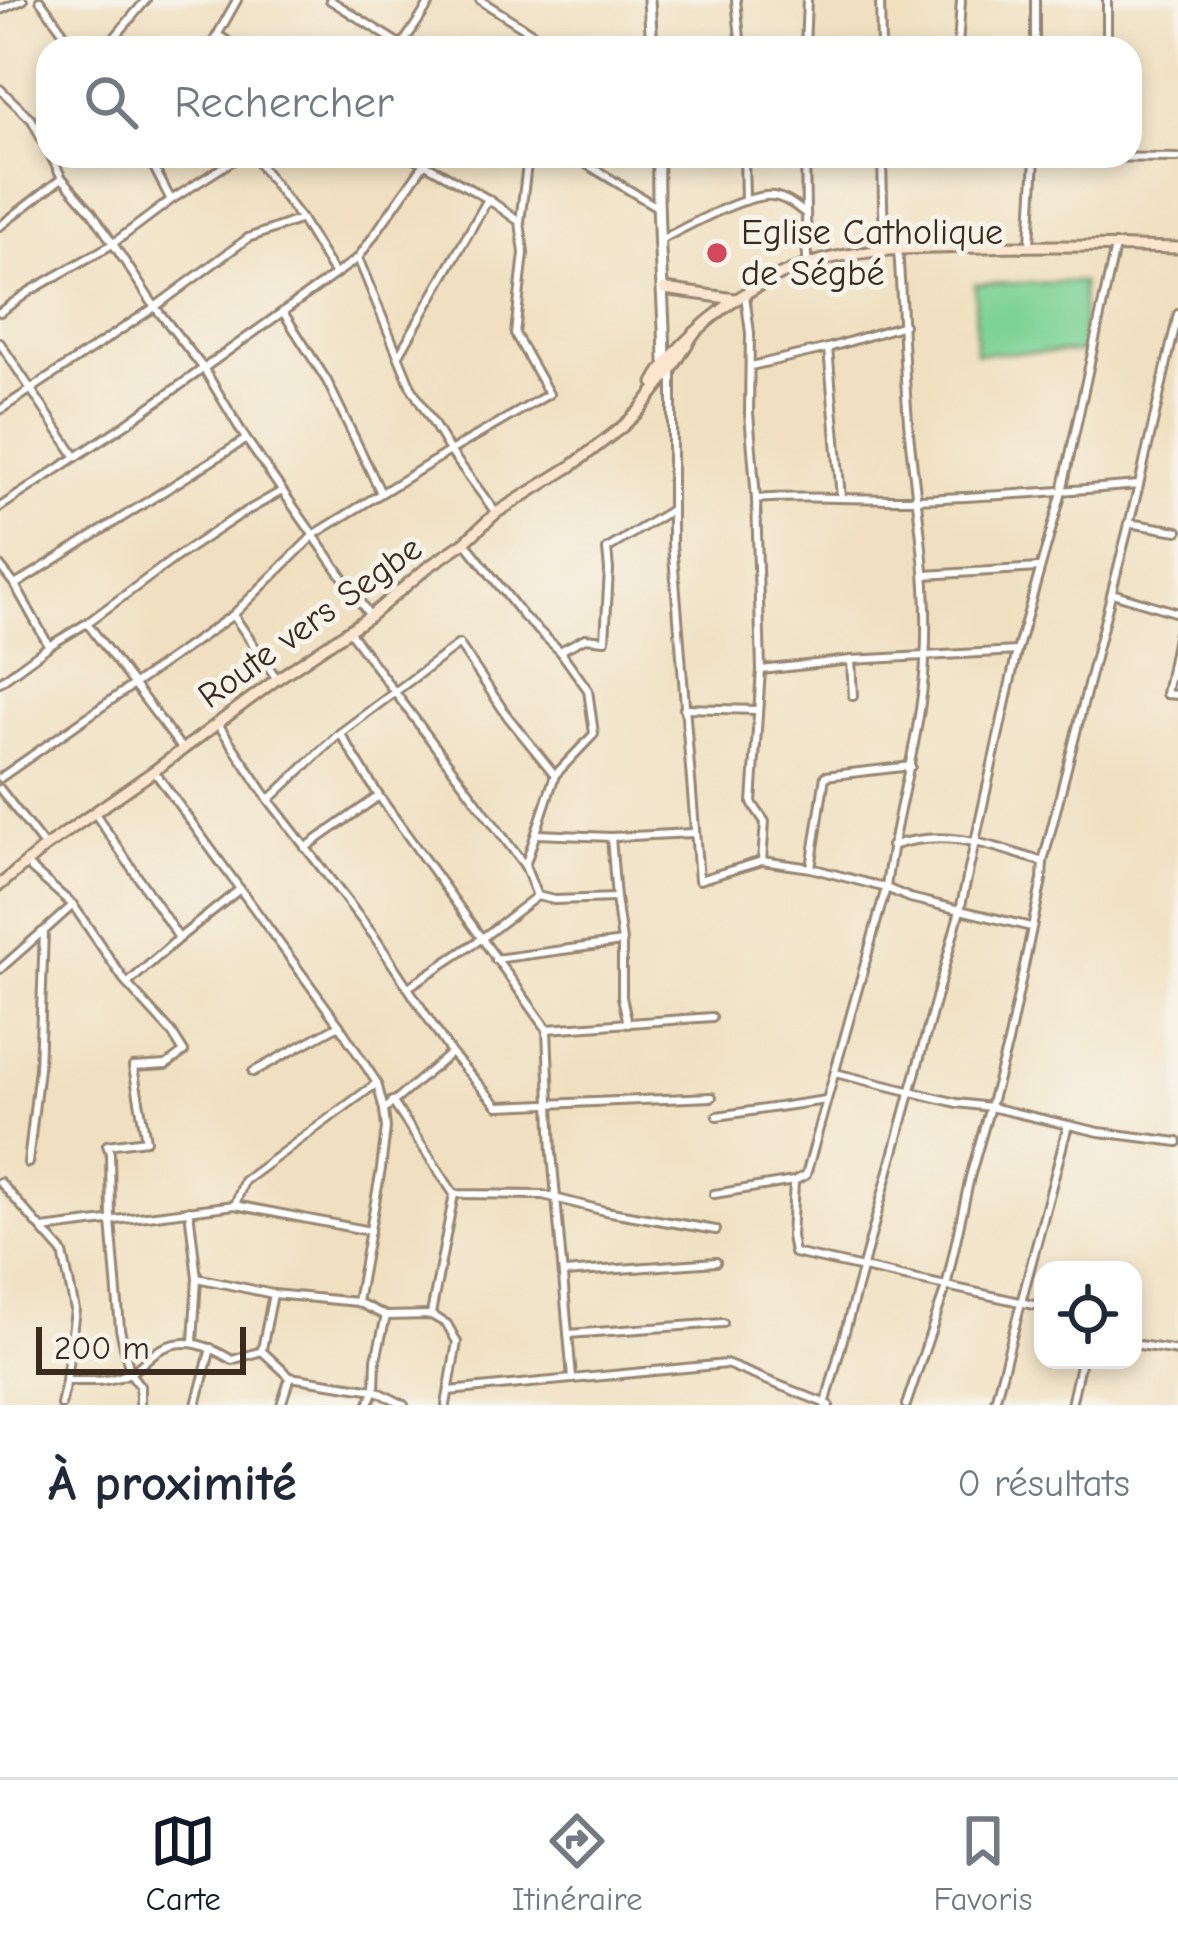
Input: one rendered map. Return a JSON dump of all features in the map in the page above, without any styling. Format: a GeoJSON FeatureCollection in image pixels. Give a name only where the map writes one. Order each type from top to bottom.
{"type":"FeatureCollection","features":[{"type":"Feature","properties":{"kind":"main road","name":"Route vers Segbe"},"geometry":{"type":"LineString","coordinates":[[0,885],[45,847],[370,616],[496,513],[573,465],[622,427],[694,333],[740,295],[807,263],[884,250],[1178,248]]}},
{"type":"Feature","properties":{"kind":"main road"},"geometry":{"type":"LineString","coordinates":[[664,290],[740,295]]}},
{"type":"Feature","properties":{"kind":"street"},"geometry":{"type":"LineString","coordinates":[[0,10],[23,0]]}},
{"type":"Feature","properties":{"kind":"street"},"geometry":{"type":"LineString","coordinates":[[40,0],[66,36]]}},
{"type":"Feature","properties":{"kind":"street"},"geometry":{"type":"LineString","coordinates":[[116,36],[146,0]]}},
{"type":"Feature","properties":{"kind":"street"},"geometry":{"type":"LineString","coordinates":[[218,35],[237,0]]}},
{"type":"Feature","properties":{"kind":"street"},"geometry":{"type":"LineString","coordinates":[[330,0],[387,36]]}},
{"type":"Feature","properties":{"kind":"street"},"geometry":{"type":"LineString","coordinates":[[411,36],[432,0]]}},
{"type":"Feature","properties":{"kind":"street"},"geometry":{"type":"LineString","coordinates":[[480,0],[537,36]]}},
{"type":"Feature","properties":{"kind":"street"},"geometry":{"type":"LineString","coordinates":[[650,0],[652,36]]}},
{"type":"Feature","properties":{"kind":"street"},"geometry":{"type":"LineString","coordinates":[[736,0],[740,36]]}},
{"type":"Feature","properties":{"kind":"street"},"geometry":{"type":"LineString","coordinates":[[806,36],[807,0]]}},
{"type":"Feature","properties":{"kind":"street"},"geometry":{"type":"LineString","coordinates":[[880,0],[881,36]]}},
{"type":"Feature","properties":{"kind":"street"},"geometry":{"type":"LineString","coordinates":[[959,36],[961,0]]}},
{"type":"Feature","properties":{"kind":"street"},"geometry":{"type":"LineString","coordinates":[[1035,0],[1035,36]]}},
{"type":"Feature","properties":{"kind":"street"},"geometry":{"type":"LineString","coordinates":[[1107,0],[1107,36]]}},
{"type":"Feature","properties":{"kind":"street"},"geometry":{"type":"LineString","coordinates":[[0,89],[36,128]]}},
{"type":"Feature","properties":{"kind":"street"},"geometry":{"type":"LineString","coordinates":[[1142,157],[1178,158]]}},
{"type":"Feature","properties":{"kind":"street"},"geometry":{"type":"LineString","coordinates":[[57,168],[204,369],[246,439],[370,616]]}},
{"type":"Feature","properties":{"kind":"street"},"geometry":{"type":"LineString","coordinates":[[154,168],[171,200]]}},
{"type":"Feature","properties":{"kind":"street"},"geometry":{"type":"LineString","coordinates":[[0,312],[111,245],[221,168]]}},
{"type":"Feature","properties":{"kind":"street"},"geometry":{"type":"LineString","coordinates":[[262,168],[334,273]]}},
{"type":"Feature","properties":{"kind":"street"},"geometry":{"type":"LineString","coordinates":[[0,507],[358,258],[421,168]]}},
{"type":"Feature","properties":{"kind":"street"},"geometry":{"type":"LineString","coordinates":[[433,168],[520,222]]}},
{"type":"Feature","properties":{"kind":"street"},"geometry":{"type":"LineString","coordinates":[[0,778],[233,615],[315,534],[548,394],[514,334],[524,253],[520,222],[527,168]]}},
{"type":"Feature","properties":{"kind":"street"},"geometry":{"type":"LineString","coordinates":[[593,168],[657,207]]}},
{"type":"Feature","properties":{"kind":"street"},"geometry":{"type":"LineString","coordinates":[[658,168],[658,241],[669,365],[670,510],[699,880],[762,861],[811,868],[1031,927]]}},
{"type":"Feature","properties":{"kind":"street"},"geometry":{"type":"LineString","coordinates":[[744,168],[745,201]]}},
{"type":"Feature","properties":{"kind":"street"},"geometry":{"type":"LineString","coordinates":[[805,168],[807,263]]}},
{"type":"Feature","properties":{"kind":"street"},"geometry":{"type":"LineString","coordinates":[[881,168],[884,250]]}},
{"type":"Feature","properties":{"kind":"street"},"geometry":{"type":"LineString","coordinates":[[1030,246],[1034,168]]}},
{"type":"Feature","properties":{"kind":"street"},"geometry":{"type":"LineString","coordinates":[[0,212],[3,223],[62,178]]}},
{"type":"Feature","properties":{"kind":"street"},"geometry":{"type":"LineString","coordinates":[[658,241],[745,201],[771,196],[793,203],[806,214]]}},
{"type":"Feature","properties":{"kind":"street"},"geometry":{"type":"LineString","coordinates":[[399,356],[488,199]]}},
{"type":"Feature","properties":{"kind":"street"},"geometry":{"type":"LineString","coordinates":[[0,410],[155,307],[248,238],[301,219]]}},
{"type":"Feature","properties":{"kind":"street"},"geometry":{"type":"LineString","coordinates":[[449,1391],[726,1364],[827,1404],[960,910],[1017,651],[1062,492],[1114,247]]}},
{"type":"Feature","properties":{"kind":"street"},"geometry":{"type":"LineString","coordinates":[[714,1194],[806,1175],[886,888],[910,766],[926,656],[925,575],[898,249]]}},
{"type":"Feature","properties":{"kind":"street"},"geometry":{"type":"LineString","coordinates":[[358,258],[410,387],[449,451],[496,513]]}},
{"type":"Feature","properties":{"kind":"street"},"geometry":{"type":"LineString","coordinates":[[740,295],[751,366],[761,670],[752,803],[765,821],[762,861]]}},
{"type":"Feature","properties":{"kind":"street"},"geometry":{"type":"LineString","coordinates":[[282,311],[327,381],[381,493]]}},
{"type":"Feature","properties":{"kind":"street"},"geometry":{"type":"LineString","coordinates":[[906,1405],[946,1287],[970,1177],[1008,1042],[1043,862],[1178,314]]}},
{"type":"Feature","properties":{"kind":"street"},"geometry":{"type":"LineString","coordinates":[[751,366],[904,325]]}},
{"type":"Feature","properties":{"kind":"street"},"geometry":{"type":"LineString","coordinates":[[0,343],[76,458]]}},
{"type":"Feature","properties":{"kind":"street"},"geometry":{"type":"LineString","coordinates":[[828,348],[841,498]]}},
{"type":"Feature","properties":{"kind":"street"},"geometry":{"type":"LineString","coordinates":[[15,585],[246,439]]}},
{"type":"Feature","properties":{"kind":"street"},"geometry":{"type":"LineString","coordinates":[[756,500],[793,496],[917,499],[1139,485]]}},
{"type":"Feature","properties":{"kind":"street"},"geometry":{"type":"LineString","coordinates":[[0,682],[175,558],[282,491]]}},
{"type":"Feature","properties":{"kind":"street"},"geometry":{"type":"LineString","coordinates":[[560,651],[585,638],[604,640],[607,549],[670,510]]}},
{"type":"Feature","properties":{"kind":"street"},"geometry":{"type":"LineString","coordinates":[[1128,523],[1178,531]]}},
{"type":"Feature","properties":{"kind":"street"},"geometry":{"type":"LineString","coordinates":[[465,542],[589,690],[594,734],[555,775],[525,866]]}},
{"type":"Feature","properties":{"kind":"street"},"geometry":{"type":"LineString","coordinates":[[0,566],[50,646]]}},
{"type":"Feature","properties":{"kind":"street"},"geometry":{"type":"LineString","coordinates":[[925,575],[1038,568]]}},
{"type":"Feature","properties":{"kind":"street"},"geometry":{"type":"LineString","coordinates":[[1112,593],[1178,613]]}},
{"type":"Feature","properties":{"kind":"street"},"geometry":{"type":"LineString","coordinates":[[233,615],[278,679]]}},
{"type":"Feature","properties":{"kind":"street"},"geometry":{"type":"LineString","coordinates":[[87,623],[183,750]]}},
{"type":"Feature","properties":{"kind":"street"},"geometry":{"type":"LineString","coordinates":[[349,631],[525,866],[537,896]]}},
{"type":"Feature","properties":{"kind":"street"},"geometry":{"type":"LineString","coordinates":[[1178,632],[1166,691],[1178,694]]}},
{"type":"Feature","properties":{"kind":"street"},"geometry":{"type":"LineString","coordinates":[[269,800],[340,733],[459,644],[508,717],[555,775]]}},
{"type":"Feature","properties":{"kind":"street"},"geometry":{"type":"LineString","coordinates":[[761,670],[1017,651]]}},
{"type":"Feature","properties":{"kind":"street"},"geometry":{"type":"LineString","coordinates":[[851,660],[853,696]]}},
{"type":"Feature","properties":{"kind":"street"},"geometry":{"type":"LineString","coordinates":[[684,707],[758,710]]}},
{"type":"Feature","properties":{"kind":"street"},"geometry":{"type":"LineString","coordinates":[[218,724],[269,800],[374,936],[451,1053],[498,1106],[712,1097]]}},
{"type":"Feature","properties":{"kind":"street"},"geometry":{"type":"LineString","coordinates":[[340,733],[547,1029],[555,1200],[572,1378]]}},
{"type":"Feature","properties":{"kind":"street"},"geometry":{"type":"LineString","coordinates":[[811,868],[825,776],[910,766]]}},
{"type":"Feature","properties":{"kind":"street"},"geometry":{"type":"LineString","coordinates":[[154,771],[377,1083],[386,1128],[357,1302]]}},
{"type":"Feature","properties":{"kind":"street"},"geometry":{"type":"LineString","coordinates":[[0,789],[45,847]]}},
{"type":"Feature","properties":{"kind":"street"},"geometry":{"type":"LineString","coordinates":[[305,848],[380,796]]}},
{"type":"Feature","properties":{"kind":"street"},"geometry":{"type":"LineString","coordinates":[[94,812],[179,938]]}},
{"type":"Feature","properties":{"kind":"street"},"geometry":{"type":"LineString","coordinates":[[537,834],[693,833]]}},
{"type":"Feature","properties":{"kind":"street"},"geometry":{"type":"LineString","coordinates":[[611,837],[628,1024]]}},
{"type":"Feature","properties":{"kind":"street"},"geometry":{"type":"LineString","coordinates":[[891,846],[930,838],[974,840],[1043,862]]}},
{"type":"Feature","properties":{"kind":"street"},"geometry":{"type":"LineString","coordinates":[[26,864],[73,904],[128,984],[184,1052],[166,1065],[134,1067],[146,1141],[107,1145],[120,1329],[130,1372],[140,1386],[140,1405]]}},
{"type":"Feature","properties":{"kind":"street"},"geometry":{"type":"LineString","coordinates":[[128,984],[239,889]]}},
{"type":"Feature","properties":{"kind":"street"},"geometry":{"type":"LineString","coordinates":[[409,987],[537,896]]}},
{"type":"Feature","properties":{"kind":"street"},"geometry":{"type":"LineString","coordinates":[[537,896],[616,898]]}},
{"type":"Feature","properties":{"kind":"street"},"geometry":{"type":"LineString","coordinates":[[0,969],[73,904]]}},
{"type":"Feature","properties":{"kind":"street"},"geometry":{"type":"LineString","coordinates":[[28,1163],[39,1068],[44,931]]}},
{"type":"Feature","properties":{"kind":"street"},"geometry":{"type":"LineString","coordinates":[[495,959],[622,943]]}},
{"type":"Feature","properties":{"kind":"street"},"geometry":{"type":"LineString","coordinates":[[547,1029],[712,1017]]}},
{"type":"Feature","properties":{"kind":"street"},"geometry":{"type":"LineString","coordinates":[[254,1072],[339,1025]]}},
{"type":"Feature","properties":{"kind":"street"},"geometry":{"type":"LineString","coordinates":[[384,1110],[451,1053]]}},
{"type":"Feature","properties":{"kind":"street"},"geometry":{"type":"LineString","coordinates":[[834,1073],[957,1103],[1178,1142]]}},
{"type":"Feature","properties":{"kind":"street"},"geometry":{"type":"LineString","coordinates":[[235,1205],[244,1181],[377,1083]]}},
{"type":"Feature","properties":{"kind":"street"},"geometry":{"type":"LineString","coordinates":[[716,1116],[826,1100]]}},
{"type":"Feature","properties":{"kind":"street"},"geometry":{"type":"LineString","coordinates":[[392,1101],[454,1194],[431,1315]]}},
{"type":"Feature","properties":{"kind":"street"},"geometry":{"type":"LineString","coordinates":[[994,1405],[1068,1125]]}},
{"type":"Feature","properties":{"kind":"street"},"geometry":{"type":"LineString","coordinates":[[794,1180],[794,1253],[1034,1304]]}},
{"type":"Feature","properties":{"kind":"street"},"geometry":{"type":"LineString","coordinates":[[0,1182],[63,1253],[75,1310],[61,1405]]}},
{"type":"Feature","properties":{"kind":"street"},"geometry":{"type":"LineString","coordinates":[[454,1194],[543,1195],[716,1230]]}},
{"type":"Feature","properties":{"kind":"street"},"geometry":{"type":"LineString","coordinates":[[43,1229],[235,1205],[370,1231]]}},
{"type":"Feature","properties":{"kind":"street"},"geometry":{"type":"LineString","coordinates":[[189,1210],[197,1278],[193,1342]]}},
{"type":"Feature","properties":{"kind":"street"},"geometry":{"type":"LineString","coordinates":[[564,1273],[716,1262]]}},
{"type":"Feature","properties":{"kind":"street"},"geometry":{"type":"LineString","coordinates":[[197,1278],[274,1294],[357,1302],[386,1316],[431,1315],[447,1324],[457,1342],[446,1405]]}},
{"type":"Feature","properties":{"kind":"street"},"geometry":{"type":"LineString","coordinates":[[262,1351],[274,1294]]}},
{"type":"Feature","properties":{"kind":"street"},"geometry":{"type":"LineString","coordinates":[[368,1405],[375,1390],[386,1316]]}},
{"type":"Feature","properties":{"kind":"street"},"geometry":{"type":"LineString","coordinates":[[568,1334],[723,1323]]}},
{"type":"Feature","properties":{"kind":"street"},"geometry":{"type":"LineString","coordinates":[[66,1381],[108,1380],[130,1372],[160,1348],[193,1342],[232,1360],[262,1351]]}},
{"type":"Feature","properties":{"kind":"street"},"geometry":{"type":"LineString","coordinates":[[1142,1345],[1178,1351]]}},
{"type":"Feature","properties":{"kind":"street"},"geometry":{"type":"LineString","coordinates":[[196,1405],[211,1348]]}},
{"type":"Feature","properties":{"kind":"street"},"geometry":{"type":"LineString","coordinates":[[262,1351],[290,1377],[375,1390],[404,1405]]}},
{"type":"Feature","properties":{"kind":"street"},"geometry":{"type":"LineString","coordinates":[[1071,1405],[1079,1369]]}},
{"type":"Feature","properties":{"kind":"street"},"geometry":{"type":"LineString","coordinates":[[281,1405],[290,1377]]}},
{"type":"Feature","properties":{"kind":"green space"},"geometry":{"type":"Polygon","coordinates":[[[1082,282],[1083,352],[976,353],[975,284],[1082,282]]]}},
{"type":"Feature","properties":{"kind":"place","name":"Eglise Catholique de Ségbé"},"geometry":{"type":"Point","coordinates":[717,253]}}]}
